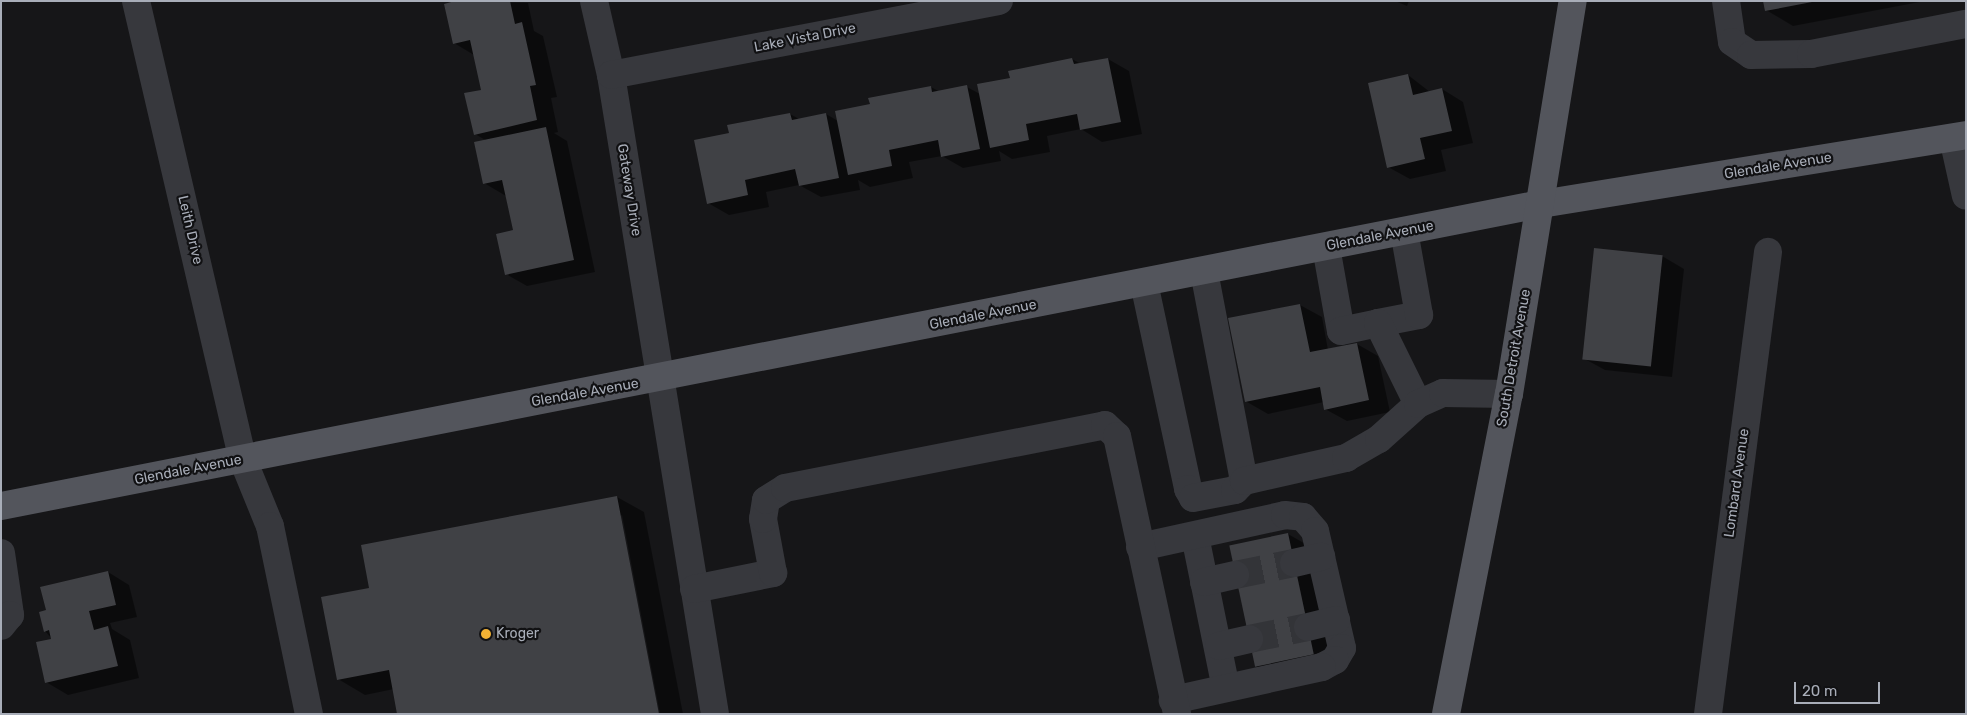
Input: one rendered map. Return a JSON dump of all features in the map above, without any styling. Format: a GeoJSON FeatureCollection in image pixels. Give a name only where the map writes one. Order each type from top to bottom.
{"type":"FeatureCollection","features":[{"type":"Feature","properties":{"kind":"main road","name":"South Detroit Avenue"},"geometry":{"type":"LineString","coordinates":[[1446,714],[1509,394],[1573,1]]}},
{"type":"Feature","properties":{"kind":"main road","name":"Glendale Avenue"},"geometry":{"type":"LineString","coordinates":[[1,506],[659,380],[1541,204],[1959,136]]}},
{"type":"Feature","properties":{"kind":"street","name":"Leith Drive"},"geometry":{"type":"LineString","coordinates":[[136,1],[243,460],[270,526],[310,714]]}},
{"type":"Feature","properties":{"kind":"street","name":"Gateway Drive"},"geometry":{"type":"LineString","coordinates":[[594,1],[611,75],[659,380],[715,714]]}},
{"type":"Feature","properties":{"kind":"street","name":"Lake Vista Drive"},"geometry":{"type":"LineString","coordinates":[[611,75],[999,1]]}},
{"type":"Feature","properties":{"kind":"street"},"geometry":{"type":"LineString","coordinates":[[1726,1],[1732,42],[1751,55],[1811,54],[1966,24]]}},
{"type":"Feature","properties":{"kind":"street"},"geometry":{"type":"LineString","coordinates":[[1959,136],[1966,196]]}},
{"type":"Feature","properties":{"kind":"street"},"geometry":{"type":"LineString","coordinates":[[1326,246],[1341,331],[1378,324],[1419,315],[1404,231]]}},
{"type":"Feature","properties":{"kind":"street","name":"Lombard Avenue"},"geometry":{"type":"LineString","coordinates":[[1708,714],[1768,252]]}},
{"type":"Feature","properties":{"kind":"street"},"geometry":{"type":"LineString","coordinates":[[1204,271],[1244,481]]}},
{"type":"Feature","properties":{"kind":"street"},"geometry":{"type":"LineString","coordinates":[[1144,283],[1188,489],[1193,498],[1234,490],[1244,481],[1346,458],[1379,439],[1418,404],[1443,393],[1509,394]]}},
{"type":"Feature","properties":{"kind":"street"},"geometry":{"type":"LineString","coordinates":[[1378,324],[1418,404]]}},
{"type":"Feature","properties":{"kind":"street"},"geometry":{"type":"LineString","coordinates":[[694,589],[774,573],[763,519],[766,500],[785,488],[1105,425],[1117,436],[1140,548],[1175,707],[1226,688],[1322,667],[1335,660],[1342,648],[1315,531],[1303,517],[1285,515],[1140,548]]}},
{"type":"Feature","properties":{"kind":"street"},"geometry":{"type":"LineString","coordinates":[[1195,536],[1219,646],[1226,688]]}},
{"type":"Feature","properties":{"kind":"street"},"geometry":{"type":"LineString","coordinates":[[1,553],[10,615],[1,626]]}},
{"type":"Feature","properties":{"kind":"street"},"geometry":{"type":"LineString","coordinates":[[1294,563],[1321,557]]}},
{"type":"Feature","properties":{"kind":"street"},"geometry":{"type":"LineString","coordinates":[[1204,582],[1235,575]]}},
{"type":"Feature","properties":{"kind":"street"},"geometry":{"type":"LineString","coordinates":[[1308,627],[1336,620]]}},
{"type":"Feature","properties":{"kind":"street"},"geometry":{"type":"LineString","coordinates":[[1219,646],[1249,639]]}},
{"type":"Feature","properties":{"kind":"building"},"geometry":{"type":"Polygon","coordinates":[[[455,1],[510,1],[515,24],[522,22],[536,85],[530,86],[537,120],[474,135],[464,93],[481,90],[470,40],[453,44],[444,4],[455,1]]]}},
{"type":"Feature","properties":{"kind":"building"},"geometry":{"type":"Polygon","coordinates":[[[1763,1],[1812,1],[1812,2],[1765,11],[1763,1]]]}},
{"type":"Feature","properties":{"kind":"building"},"geometry":{"type":"Polygon","coordinates":[[[1072,58],[1074,64],[1108,58],[1121,122],[1080,130],[1077,114],[1026,124],[1029,140],[990,148],[977,84],[1010,78],[1008,71],[1072,58]]]}},
{"type":"Feature","properties":{"kind":"building"},"geometry":{"type":"Polygon","coordinates":[[[1408,74],[1413,95],[1442,88],[1452,131],[1420,138],[1425,159],[1387,168],[1368,83],[1408,74]]]}},
{"type":"Feature","properties":{"kind":"building"},"geometry":{"type":"Polygon","coordinates":[[[967,85],[980,149],[941,157],[938,140],[889,150],[892,166],[848,175],[835,111],[870,104],[868,98],[931,86],[932,92],[967,85]]]}},
{"type":"Feature","properties":{"kind":"building"},"geometry":{"type":"Polygon","coordinates":[[[790,113],[792,120],[826,113],[839,178],[799,186],[795,169],[745,180],[748,195],[707,204],[694,140],[729,133],[727,125],[790,113]]]}},
{"type":"Feature","properties":{"kind":"building"},"geometry":{"type":"Polygon","coordinates":[[[546,127],[574,260],[505,275],[496,234],[513,230],[502,180],[483,184],[474,142],[546,127]]]}},
{"type":"Feature","properties":{"kind":"building"},"geometry":{"type":"Polygon","coordinates":[[[1594,248],[1663,255],[1651,367],[1582,359],[1594,248]]]}},
{"type":"Feature","properties":{"kind":"building"},"geometry":{"type":"Polygon","coordinates":[[[1300,304],[1310,352],[1357,343],[1369,400],[1324,410],[1320,387],[1245,402],[1228,318],[1300,304]]]}},
{"type":"Feature","properties":{"kind":"building","name":"Kroger"},"geometry":{"type":"Polygon","coordinates":[[[617,496],[659,714],[397,714],[389,670],[337,680],[321,597],[369,588],[361,545],[617,496]]]}},
{"type":"Feature","properties":{"kind":"building"},"geometry":{"type":"Polygon","coordinates":[[[1288,533],[1314,654],[1255,667],[1229,545],[1288,533]]]}},
{"type":"Feature","properties":{"kind":"building"},"geometry":{"type":"Polygon","coordinates":[[[108,571],[116,605],[89,611],[94,630],[108,626],[118,666],[45,683],[36,642],[51,639],[49,630],[44,632],[39,612],[46,610],[40,587],[108,571]]]}},
{"type":"Feature","properties":{"kind":"tunnel"},"geometry":{"type":"LineString","coordinates":[[1235,575],[1294,563]]}},
{"type":"Feature","properties":{"kind":"tunnel"},"geometry":{"type":"LineString","coordinates":[[1249,639],[1308,627]]}},
{"type":"Feature","properties":{"kind":"place","name":"Kroger"},"geometry":{"type":"Point","coordinates":[486,634]}}]}
